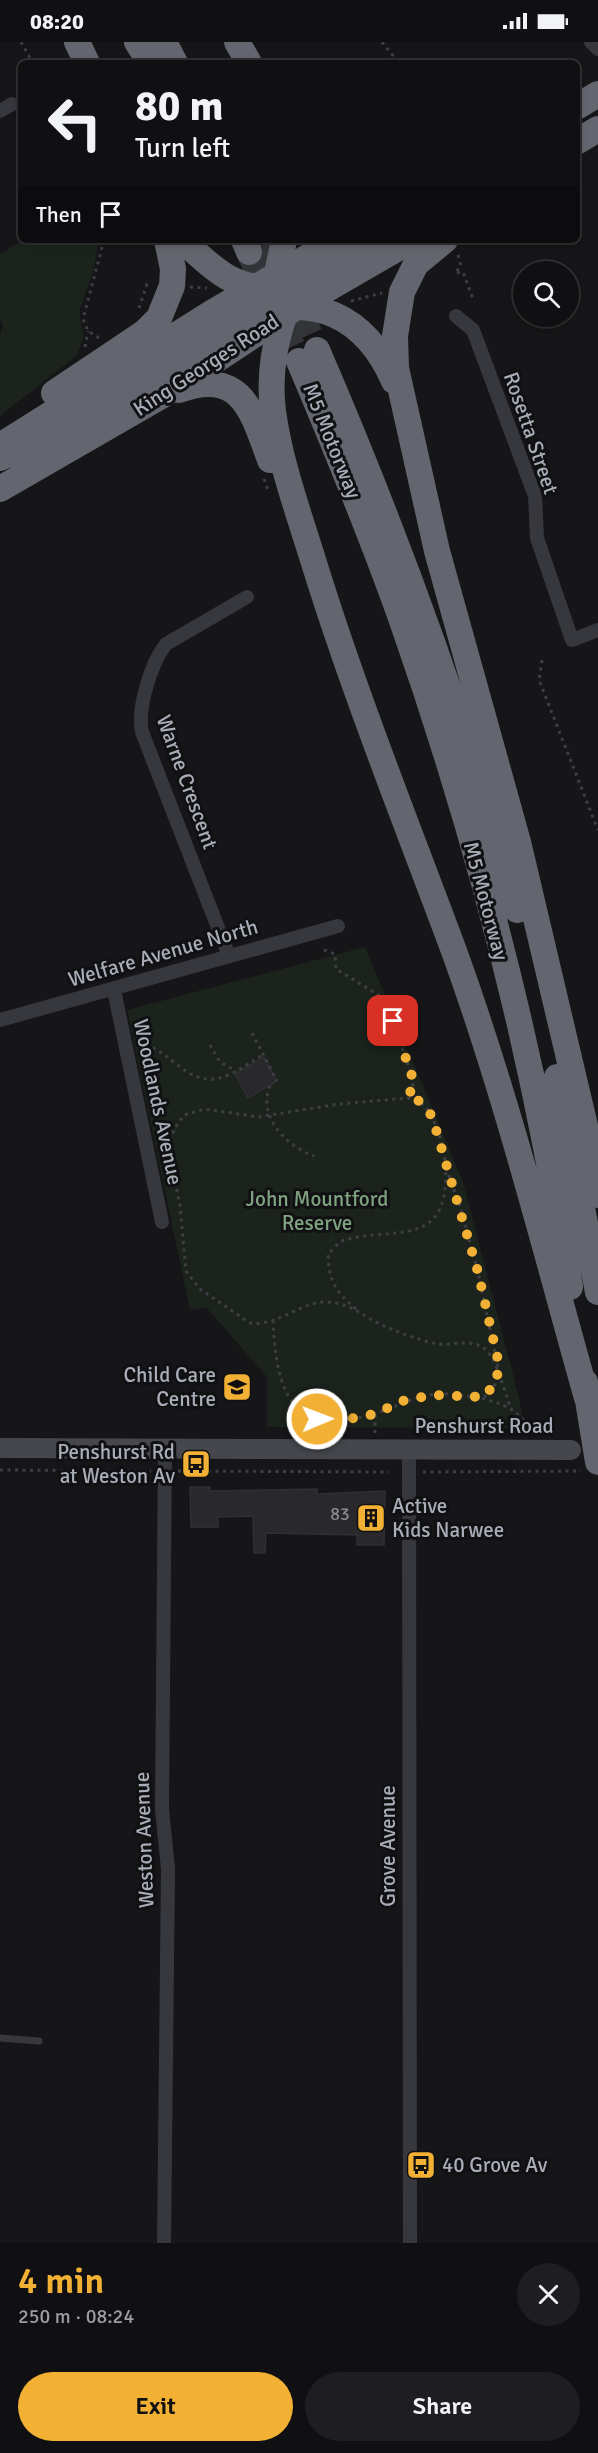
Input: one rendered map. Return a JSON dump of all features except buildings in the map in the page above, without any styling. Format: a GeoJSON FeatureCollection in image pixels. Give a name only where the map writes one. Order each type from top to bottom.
{"type":"FeatureCollection","features":[{"type":"Feature","properties":{"kind":"highway"},"geometry":{"type":"LineString","coordinates":[[77,42],[86,60]]}},
{"type":"Feature","properties":{"kind":"highway"},"geometry":{"type":"LineString","coordinates":[[137,42],[148,60]]}},
{"type":"Feature","properties":{"kind":"highway"},"geometry":{"type":"LineString","coordinates":[[164,42],[173,60]]}},
{"type":"Feature","properties":{"kind":"highway"},"geometry":{"type":"LineString","coordinates":[[237,42],[247,60]]}},
{"type":"Feature","properties":{"kind":"highway"},"geometry":{"type":"LineString","coordinates":[[580,105],[598,94]]}},
{"type":"Feature","properties":{"kind":"highway"},"geometry":{"type":"LineString","coordinates":[[0,436],[68,384],[145,332],[159,318],[172,286],[173,269],[168,243]]}},
{"type":"Feature","properties":{"kind":"highway"},"geometry":{"type":"LineString","coordinates":[[185,243],[196,254],[230,278],[332,311],[355,328],[379,354],[402,400]]}},
{"type":"Feature","properties":{"kind":"highway"},"geometry":{"type":"LineString","coordinates":[[284,243],[274,354],[273,410],[282,459],[337,637]]}},
{"type":"Feature","properties":{"kind":"highway"},"geometry":{"type":"LineString","coordinates":[[0,458],[48,438],[370,243]]}},
{"type":"Feature","properties":{"kind":"highway","name":"King Georges Road"},"geometry":{"type":"LineString","coordinates":[[0,446],[213,312],[280,296],[405,243]]}},
{"type":"Feature","properties":{"kind":"highway","name":"King Georges Road"},"geometry":{"type":"LineString","coordinates":[[0,489],[163,395],[240,343],[327,246]]}},
{"type":"Feature","properties":{"kind":"highway"},"geometry":{"type":"LineString","coordinates":[[449,246],[417,264],[402,292],[395,336],[396,368],[464,653],[518,842],[586,1130],[598,1195]]}},
{"type":"Feature","properties":{"kind":"highway","name":"M5 Motorway"},"geometry":{"type":"LineString","coordinates":[[592,1466],[587,1398],[563,1243],[542,1128],[486,895],[401,618],[308,356],[368,470],[427,623],[492,819],[536,984],[598,1292]]}},
{"type":"Feature","properties":{"kind":"highway"},"geometry":{"type":"LineString","coordinates":[[163,395],[201,382],[223,386],[239,394],[253,413],[462,976],[509,1120],[587,1398]]}},
{"type":"Feature","properties":{"kind":"street","name":"Rosetta Street"},"geometry":{"type":"LineString","coordinates":[[456,316],[473,330],[535,496],[537,538],[572,640],[598,630]]}},
{"type":"Feature","properties":{"kind":"street","name":"Warne Crescent"},"geometry":{"type":"LineString","coordinates":[[229,956],[142,732],[140,713],[159,653],[166,644],[247,597]]}},
{"type":"Feature","properties":{"kind":"street","name":"Welfare Avenue North"},"geometry":{"type":"LineString","coordinates":[[0,1020],[338,926]]}},
{"type":"Feature","properties":{"kind":"street","name":"Woodlands Avenue"},"geometry":{"type":"LineString","coordinates":[[114,990],[162,1222]]}},
{"type":"Feature","properties":{"kind":"street","name":"Penshurst Road"},"geometry":{"type":"LineString","coordinates":[[0,1448],[571,1450]]}},
{"type":"Feature","properties":{"kind":"street","name":"Weston Avenue"},"geometry":{"type":"LineString","coordinates":[[164,2243],[168,1869],[162,1809],[165,1449]]}},
{"type":"Feature","properties":{"kind":"street","name":"Grove Avenue"},"geometry":{"type":"LineString","coordinates":[[409,1449],[410,2243]]}},
{"type":"Feature","properties":{"kind":"lane"},"geometry":{"type":"LineString","coordinates":[[0,2038],[39,2041]]}},
{"type":"Feature","properties":{"kind":"path"},"geometry":{"type":"LineString","coordinates":[[21,42],[31,60]]}},
{"type":"Feature","properties":{"kind":"path"},"geometry":{"type":"LineString","coordinates":[[382,42],[397,60]]}},
{"type":"Feature","properties":{"kind":"path"},"geometry":{"type":"LineString","coordinates":[[84,350],[87,331],[83,319],[84,312],[103,243]]}},
{"type":"Feature","properties":{"kind":"path"},"geometry":{"type":"LineString","coordinates":[[449,246],[456,250],[460,264],[455,273],[464,272],[473,299]]}},
{"type":"Feature","properties":{"kind":"path"},"geometry":{"type":"LineString","coordinates":[[136,312],[147,284]]}},
{"type":"Feature","properties":{"kind":"path"},"geometry":{"type":"LineString","coordinates":[[188,287],[210,288]]}},
{"type":"Feature","properties":{"kind":"path"},"geometry":{"type":"LineString","coordinates":[[350,301],[383,293]]}},
{"type":"Feature","properties":{"kind":"path"},"geometry":{"type":"LineString","coordinates":[[87,331],[98,339],[105,337]]}},
{"type":"Feature","properties":{"kind":"path"},"geometry":{"type":"LineString","coordinates":[[542,660],[540,680],[598,830]]}},
{"type":"Feature","properties":{"kind":"path"},"geometry":{"type":"LineString","coordinates":[[324,950],[335,954],[336,969],[380,996],[393,1021],[414,1082],[408,1098]]}},
{"type":"Feature","properties":{"kind":"path"},"geometry":{"type":"LineString","coordinates":[[252,1034],[277,1082]]}},
{"type":"Feature","properties":{"kind":"path"},"geometry":{"type":"LineString","coordinates":[[125,1042],[141,1042],[160,1051],[197,1079],[219,1079],[263,1055]]}},
{"type":"Feature","properties":{"kind":"path"},"geometry":{"type":"LineString","coordinates":[[210,1046],[220,1062],[236,1071]]}},
{"type":"Feature","properties":{"kind":"path"},"geometry":{"type":"LineString","coordinates":[[270,1086],[265,1100],[268,1116],[282,1135],[314,1156]]}},
{"type":"Feature","properties":{"kind":"path"},"geometry":{"type":"LineString","coordinates":[[356,1309],[322,1302],[257,1324],[236,1316],[200,1289],[186,1271],[180,1206],[169,1151],[171,1136],[184,1115],[205,1109],[242,1116],[268,1116],[339,1104],[417,1099],[432,1116],[440,1136],[446,1165],[478,1272],[498,1360],[498,1372],[492,1389],[484,1397]]}},
{"type":"Feature","properties":{"kind":"path"},"geometry":{"type":"LineString","coordinates":[[446,1165],[443,1204],[439,1213],[423,1227],[405,1232],[343,1240],[328,1255],[328,1276],[341,1297],[356,1309],[403,1334],[438,1344],[467,1342],[485,1349],[494,1361],[511,1409]]}},
{"type":"Feature","properties":{"kind":"path"},"geometry":{"type":"LineString","coordinates":[[273,1320],[274,1359],[284,1390],[296,1409],[317,1419],[349,1419],[375,1414],[402,1401],[432,1395],[484,1397],[511,1409],[536,1430],[549,1433]]}},
{"type":"Feature","properties":{"kind":"path"},"geometry":{"type":"LineString","coordinates":[[422,1472],[592,1466]]}},
{"type":"Feature","properties":{"kind":"path"},"geometry":{"type":"LineString","coordinates":[[0,1470],[152,1471]]}},
{"type":"Feature","properties":{"kind":"path"},"geometry":{"type":"LineString","coordinates":[[175,1471],[389,1472]]}},
{"type":"Feature","properties":{"kind":"green space"},"geometry":{"type":"Polygon","coordinates":[[[18,243],[98,243],[94,268],[79,312],[84,336],[77,355],[0,416],[0,335],[3,325],[0,319],[0,254],[18,243]]]}},
{"type":"Feature","properties":{"kind":"green space","name":"John Mountford Reserve"},"geometry":{"type":"Polygon","coordinates":[[[365,947],[463,1182],[519,1398],[524,1428],[267,1427],[267,1377],[206,1307],[190,1310],[127,1010],[365,947]]]}},
{"type":"Feature","properties":{"kind":"tunnel"},"geometry":{"type":"LineString","coordinates":[[267,243],[317,350]]}},
{"type":"Feature","properties":{"kind":"tunnel"},"geometry":{"type":"LineString","coordinates":[[249,252],[299,361]]}},
{"type":"Feature","properties":{"kind":"place","name":"Child Care Centre"},"geometry":{"type":"Point","coordinates":[237,1387]}},
{"type":"Feature","properties":{"kind":"place","name":"Penshurst Rd at Weston Av"},"geometry":{"type":"Point","coordinates":[196,1464]}},
{"type":"Feature","properties":{"kind":"place","name":"Active Kids Narwee"},"geometry":{"type":"Point","coordinates":[371,1518]}},
{"type":"Feature","properties":{"kind":"place","name":"40 Grove Av"},"geometry":{"type":"Point","coordinates":[421,2165]}},
{"type":"Feature","properties":{"kind":"route"},"geometry":{"type":"LineString","coordinates":[[317,1419],[349,1419],[375,1414],[402,1401],[432,1395],[484,1397],[497,1381],[498,1360],[490,1320],[460,1206],[446,1165],[440,1136],[426,1106],[417,1099],[408,1098],[414,1082],[393,1021]]}}]}
